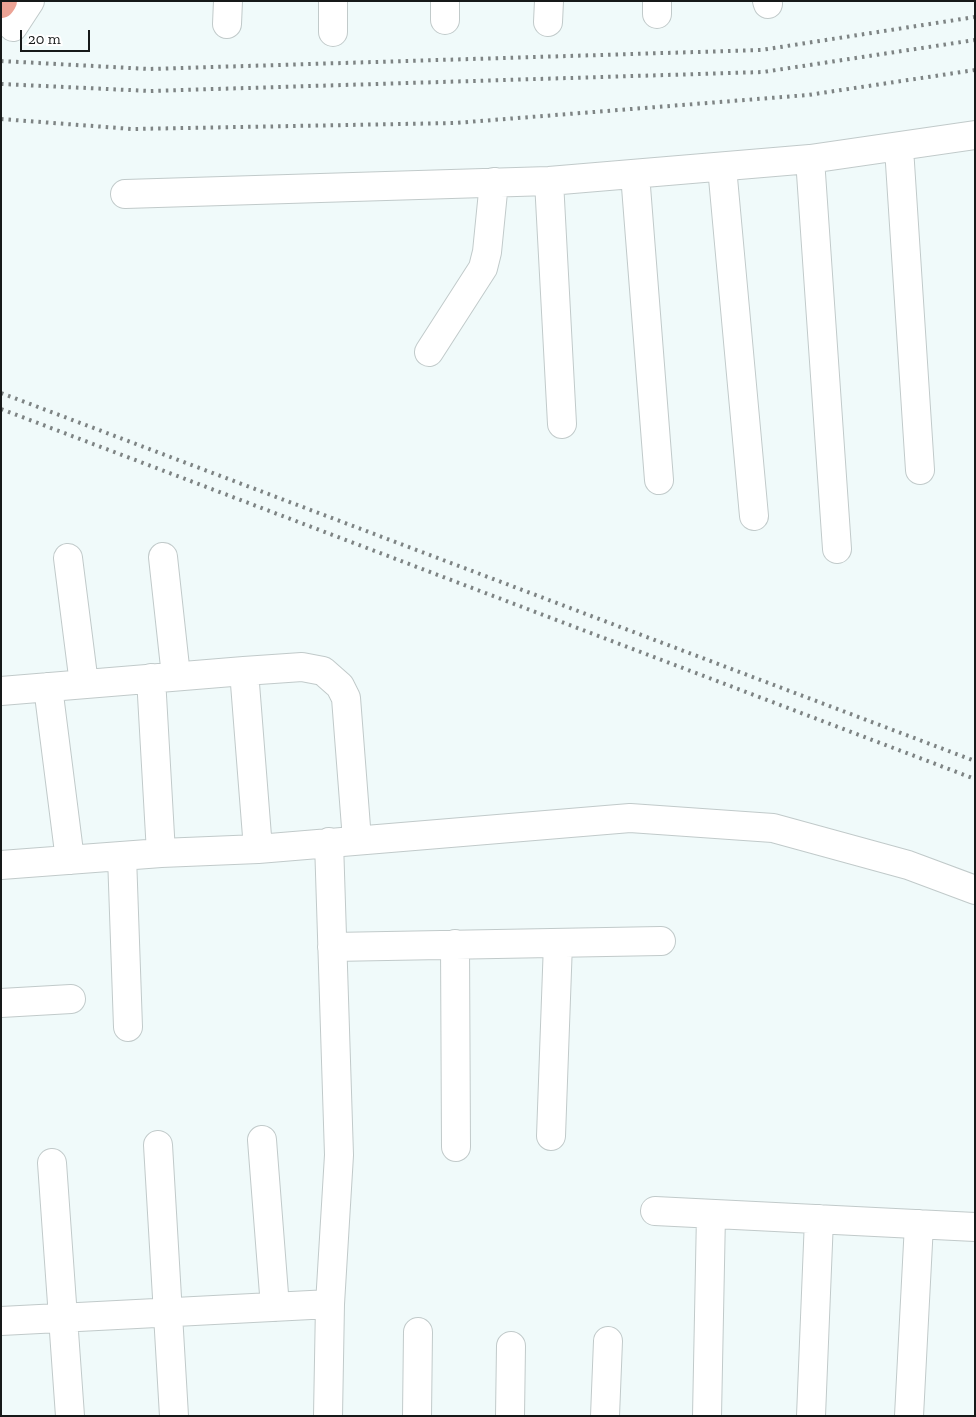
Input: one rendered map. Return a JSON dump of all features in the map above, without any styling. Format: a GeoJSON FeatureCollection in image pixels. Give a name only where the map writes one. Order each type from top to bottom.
{"type":"FeatureCollection","features":[{"type":"Feature","properties":{"kind":"street"},"geometry":{"type":"LineString","coordinates":[[6,11],[30,1]]}},
{"type":"Feature","properties":{"kind":"street"},"geometry":{"type":"LineString","coordinates":[[333,1],[333,32]]}},
{"type":"Feature","properties":{"kind":"street"},"geometry":{"type":"LineString","coordinates":[[125,194],[549,181],[810,159],[899,148],[975,135]]}},
{"type":"Feature","properties":{"kind":"street"},"geometry":{"type":"LineString","coordinates":[[899,148],[920,470]]}},
{"type":"Feature","properties":{"kind":"street"},"geometry":{"type":"LineString","coordinates":[[810,159],[837,548]]}},
{"type":"Feature","properties":{"kind":"street"},"geometry":{"type":"LineString","coordinates":[[722,167],[754,516]]}},
{"type":"Feature","properties":{"kind":"street"},"geometry":{"type":"LineString","coordinates":[[635,174],[659,480]]}},
{"type":"Feature","properties":{"kind":"street"},"geometry":{"type":"LineString","coordinates":[[549,181],[562,424]]}},
{"type":"Feature","properties":{"kind":"street"},"geometry":{"type":"LineString","coordinates":[[429,352],[483,268],[487,252],[494,182]]}},
{"type":"Feature","properties":{"kind":"street"},"geometry":{"type":"LineString","coordinates":[[68,558],[84,684]]}},
{"type":"Feature","properties":{"kind":"street"},"geometry":{"type":"LineString","coordinates":[[161,853],[164,677],[163,558]]}},
{"type":"Feature","properties":{"kind":"street"},"geometry":{"type":"LineString","coordinates":[[1,691],[244,671],[314,668],[332,676],[346,698],[357,840]]}},
{"type":"Feature","properties":{"kind":"street"},"geometry":{"type":"LineString","coordinates":[[244,671],[258,849]]}},
{"type":"Feature","properties":{"kind":"street"},"geometry":{"type":"LineString","coordinates":[[48,687],[70,860]]}},
{"type":"Feature","properties":{"kind":"street"},"geometry":{"type":"LineString","coordinates":[[1,865],[161,853],[258,849],[630,818],[773,828],[908,865],[975,890]]}},
{"type":"Feature","properties":{"kind":"street"},"geometry":{"type":"LineString","coordinates":[[328,1416],[330,1304],[339,1155],[329,842]]}},
{"type":"Feature","properties":{"kind":"street"},"geometry":{"type":"LineString","coordinates":[[122,856],[128,1027]]}},
{"type":"Feature","properties":{"kind":"street"},"geometry":{"type":"LineString","coordinates":[[332,947],[661,941]]}},
{"type":"Feature","properties":{"kind":"street"},"geometry":{"type":"LineString","coordinates":[[551,1136],[558,942]]}},
{"type":"Feature","properties":{"kind":"street"},"geometry":{"type":"LineString","coordinates":[[455,944],[456,1147]]}},
{"type":"Feature","properties":{"kind":"street"},"geometry":{"type":"LineString","coordinates":[[1,1003],[71,999]]}},
{"type":"Feature","properties":{"kind":"street"},"geometry":{"type":"LineString","coordinates":[[262,1140],[275,1307]]}},
{"type":"Feature","properties":{"kind":"street"},"geometry":{"type":"LineString","coordinates":[[158,1145],[174,1416]]}},
{"type":"Feature","properties":{"kind":"street"},"geometry":{"type":"LineString","coordinates":[[52,1162],[70,1416]]}},
{"type":"Feature","properties":{"kind":"street"},"geometry":{"type":"LineString","coordinates":[[655,1211],[975,1227]]}},
{"type":"Feature","properties":{"kind":"street"},"geometry":{"type":"LineString","coordinates":[[707,1416],[711,1214]]}},
{"type":"Feature","properties":{"kind":"street"},"geometry":{"type":"LineString","coordinates":[[812,1416],[819,1219]]}},
{"type":"Feature","properties":{"kind":"street"},"geometry":{"type":"LineString","coordinates":[[909,1416],[919,1224]]}},
{"type":"Feature","properties":{"kind":"street"},"geometry":{"type":"LineString","coordinates":[[1,1321],[169,1314],[330,1304]]}},
{"type":"Feature","properties":{"kind":"street"},"geometry":{"type":"LineString","coordinates":[[417,1416],[418,1332]]}},
{"type":"Feature","properties":{"kind":"street"},"geometry":{"type":"LineString","coordinates":[[605,1416],[608,1341]]}},
{"type":"Feature","properties":{"kind":"street"},"geometry":{"type":"LineString","coordinates":[[510,1416],[511,1346]]}},
{"type":"Feature","properties":{"kind":"railway"},"geometry":{"type":"LineString","coordinates":[[1,61],[149,69],[761,50],[975,17]]}},
{"type":"Feature","properties":{"kind":"railway"},"geometry":{"type":"LineString","coordinates":[[1,84],[150,91],[763,72],[975,40]]}},
{"type":"Feature","properties":{"kind":"railway"},"geometry":{"type":"LineString","coordinates":[[1,119],[132,129],[455,123],[808,95],[975,70]]}},
{"type":"Feature","properties":{"kind":"railway"},"geometry":{"type":"LineString","coordinates":[[1,393],[975,761]]}},
{"type":"Feature","properties":{"kind":"railway"},"geometry":{"type":"LineString","coordinates":[[1,409],[975,779]]}}]}
